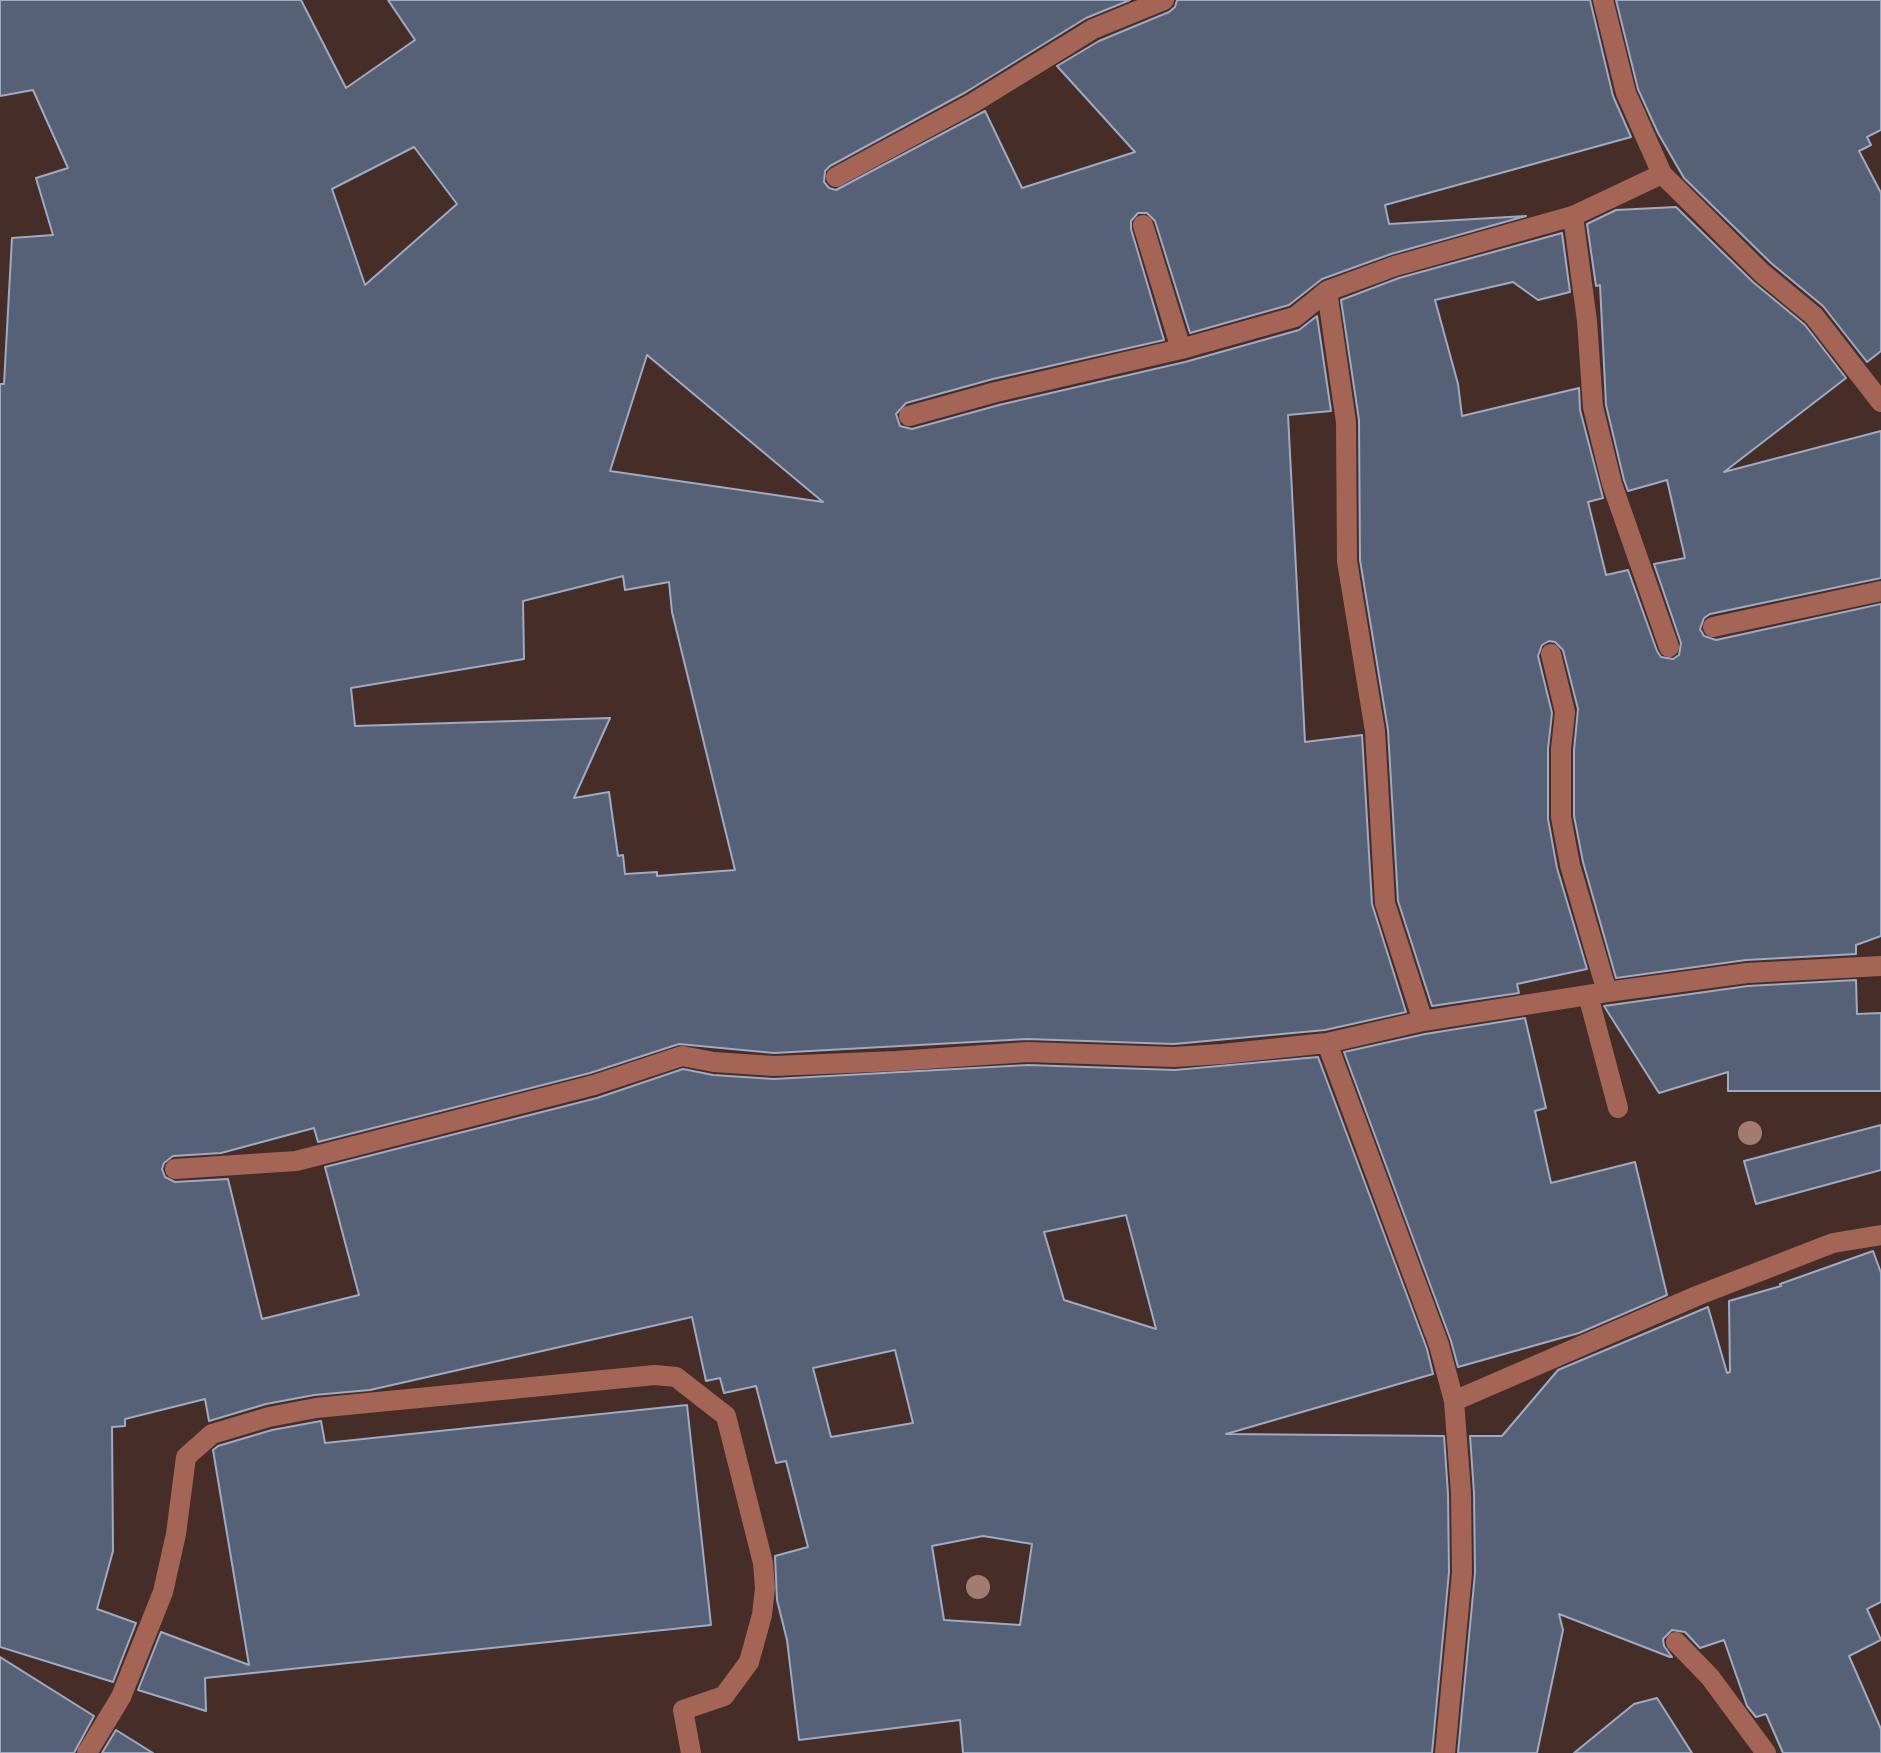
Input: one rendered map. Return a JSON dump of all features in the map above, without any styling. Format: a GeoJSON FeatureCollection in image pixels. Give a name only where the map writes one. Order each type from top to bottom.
{"type":"FeatureCollection","features":[{"type":"Feature","properties":{"kind":"street"},"geometry":{"type":"LineString","coordinates":[[836,177],[973,103],[1093,29],[1164,0]]}},
{"type":"Feature","properties":{"kind":"street"},"geometry":{"type":"LineString","coordinates":[[1603,0],[1626,93],[1662,174],[1762,273],[1814,316],[1881,402]]}},
{"type":"Feature","properties":{"kind":"street"},"geometry":{"type":"LineString","coordinates":[[909,416],[996,392],[1181,349],[1295,317],[1327,291],[1395,266],[1573,216],[1662,174]]}},
{"type":"Feature","properties":{"kind":"street"},"geometry":{"type":"LineString","coordinates":[[1573,216],[1587,321],[1593,407],[1612,484],[1669,647]]}},
{"type":"Feature","properties":{"kind":"street"},"geometry":{"type":"LineString","coordinates":[[1143,225],[1181,349]]}},
{"type":"Feature","properties":{"kind":"street"},"geometry":{"type":"LineString","coordinates":[[1327,291],[1346,422],[1347,561],[1375,731],[1385,903],[1423,1021]]}},
{"type":"Feature","properties":{"kind":"street"},"geometry":{"type":"LineString","coordinates":[[1713,627],[1881,591]]}},
{"type":"Feature","properties":{"kind":"street"},"geometry":{"type":"LineString","coordinates":[[1551,654],[1565,712],[1561,749],[1561,817],[1598,993],[1618,1108]]}},
{"type":"Feature","properties":{"kind":"street"},"geometry":{"type":"LineString","coordinates":[[175,1169],[296,1161],[594,1085],[682,1056],[726,1063],[822,1065],[1028,1052],[1174,1057],[1327,1043],[1423,1021],[1747,973],[1881,966]]}},
{"type":"Feature","properties":{"kind":"street"},"geometry":{"type":"LineString","coordinates":[[1327,1043],[1439,1345],[1454,1401],[1461,1493],[1462,1573],[1445,1753]]}},
{"type":"Feature","properties":{"kind":"street"},"geometry":{"type":"LineString","coordinates":[[1454,1401],[1699,1295],[1833,1243],[1881,1235]]}},
{"type":"Feature","properties":{"kind":"street"},"geometry":{"type":"LineString","coordinates":[[87,1753],[121,1697],[163,1592],[176,1534],[186,1457],[212,1434],[269,1417],[316,1408],[655,1375],[676,1377],[726,1416],[763,1563],[765,1588],[762,1615],[749,1662],[724,1696],[683,1710],[691,1753]]}},
{"type":"Feature","properties":{"kind":"street"},"geometry":{"type":"LineString","coordinates":[[1676,1642],[1710,1677],[1766,1753]]}},
{"type":"Feature","properties":{"kind":"building"},"geometry":{"type":"Polygon","coordinates":[[[0,0],[301,0],[346,88],[415,40],[388,0],[1130,0],[1086,18],[966,92],[830,166],[825,171],[824,182],[836,190],[985,111],[1022,188],[1135,152],[1057,66],[1099,41],[1169,12],[1177,0],[1590,0],[1613,96],[1631,137],[1385,205],[1389,224],[1526,216],[1391,254],[1322,279],[1289,305],[1190,333],[1155,221],[1147,213],[1138,213],[1131,221],[1131,229],[1164,340],[993,379],[906,403],[896,414],[900,426],[912,429],[999,405],[1185,362],[1299,330],[1317,316],[1331,411],[1288,415],[1305,742],[1362,735],[1372,904],[1406,1012],[1325,1030],[1174,1044],[1027,1039],[774,1053],[679,1044],[590,1073],[318,1142],[314,1128],[221,1153],[173,1156],[162,1169],[165,1177],[175,1182],[228,1179],[262,1319],[359,1295],[325,1167],[597,1098],[683,1069],[713,1075],[774,1079],[1028,1065],[1175,1070],[1318,1057],[1427,1349],[1433,1374],[1226,1434],[1444,1436],[1449,1572],[1432,1753],[963,1753],[960,1720],[799,1740],[787,1640],[777,1600],[775,1556],[808,1547],[786,1461],[776,1463],[756,1386],[724,1393],[720,1378],[706,1381],[692,1317],[370,1390],[314,1395],[266,1404],[209,1421],[205,1399],[125,1419],[125,1426],[112,1427],[113,1551],[97,1609],[136,1623],[113,1682],[0,1647],[0,384],[4,384],[12,238],[53,235],[36,178],[68,168],[33,90],[0,96],[0,0]],[[414,147],[332,189],[365,285],[457,204],[414,147]],[[647,355],[610,471],[823,502],[647,355]],[[623,576],[523,601],[524,659],[351,688],[355,726],[610,718],[574,798],[609,792],[618,856],[623,855],[625,874],[657,872],[657,876],[735,870],[672,612],[669,582],[625,590],[623,576]],[[1126,1215],[1044,1232],[1064,1300],[1156,1329],[1126,1215]],[[895,1350],[813,1368],[831,1437],[913,1423],[895,1350]],[[983,1536],[932,1546],[944,1620],[1020,1625],[1032,1544],[983,1536]]]}},
{"type":"Feature","properties":{"kind":"building"},"geometry":{"type":"Polygon","coordinates":[[[1616,0],[1881,0],[1881,130],[1867,137],[1871,145],[1859,151],[1881,193],[1881,351],[1867,362],[1823,306],[1771,263],[1684,178],[1658,133],[1638,89],[1616,0]]]}},
{"type":"Feature","properties":{"kind":"building"},"geometry":{"type":"Polygon","coordinates":[[[1676,207],[1753,282],[1805,325],[1846,378],[1724,472],[1881,431],[1881,578],[1710,614],[1704,618],[1700,629],[1704,636],[1716,640],[1881,604],[1881,936],[1856,945],[1856,954],[1746,960],[1616,978],[1583,862],[1574,816],[1574,750],[1578,709],[1563,650],[1555,642],[1549,641],[1542,645],[1538,656],[1552,713],[1548,749],[1548,819],[1557,868],[1587,969],[1517,984],[1519,993],[1432,1006],[1398,901],[1388,730],[1360,560],[1359,420],[1341,300],[1399,278],[1562,233],[1570,292],[1538,300],[1513,282],[1435,300],[1458,384],[1462,416],[1579,388],[1580,410],[1603,498],[1588,502],[1606,575],[1628,570],[1657,651],[1661,657],[1673,659],[1679,655],[1681,643],[1654,564],[1685,558],[1667,480],[1628,491],[1624,480],[1606,405],[1600,285],[1596,286],[1587,224],[1616,210],[1676,207]]]}},
{"type":"Feature","properties":{"kind":"building"},"geometry":{"type":"Polygon","coordinates":[[[1856,980],[1857,1014],[1881,1013],[1881,1091],[1728,1091],[1728,1072],[1659,1093],[1604,1006],[1748,986],[1856,980]]]}},
{"type":"Feature","properties":{"kind":"building"},"geometry":{"type":"Polygon","coordinates":[[[1525,1018],[1546,1108],[1535,1111],[1551,1183],[1635,1162],[1667,1295],[1579,1333],[1458,1367],[1344,1052],[1425,1034],[1525,1018]]]}},
{"type":"Feature","properties":{"kind":"building"},"geometry":{"type":"Polygon","coordinates":[[[1881,1125],[1881,1170],[1756,1204],[1744,1161],[1881,1125]]]}},
{"type":"Feature","properties":{"kind":"building"},"geometry":{"type":"Polygon","coordinates":[[[1873,1251],[1881,1273],[1881,1602],[1867,1609],[1881,1640],[1849,1656],[1881,1729],[1881,1753],[1783,1753],[1766,1714],[1756,1717],[1747,1706],[1724,1640],[1700,1648],[1685,1632],[1672,1630],[1663,1639],[1670,1657],[1559,1614],[1563,1630],[1537,1753],[1458,1753],[1475,1573],[1470,1436],[1502,1436],[1558,1370],[1708,1307],[1727,1373],[1730,1372],[1729,1301],[1781,1286],[1873,1251]]]}},
{"type":"Feature","properties":{"kind":"building"},"geometry":{"type":"Polygon","coordinates":[[[687,1405],[711,1625],[205,1678],[206,1711],[138,1690],[161,1632],[249,1665],[213,1450],[218,1446],[272,1430],[321,1421],[325,1443],[687,1405]]]}},
{"type":"Feature","properties":{"kind":"building"},"geometry":{"type":"Polygon","coordinates":[[[0,1657],[94,1716],[74,1753],[0,1753],[0,1657]]]}},
{"type":"Feature","properties":{"kind":"building"},"geometry":{"type":"Polygon","coordinates":[[[1657,1698],[1692,1753],[1574,1753],[1634,1704],[1657,1698]]]}},
{"type":"Feature","properties":{"kind":"building"},"geometry":{"type":"Polygon","coordinates":[[[116,1730],[153,1753],[102,1753],[116,1730]]]}}]}
